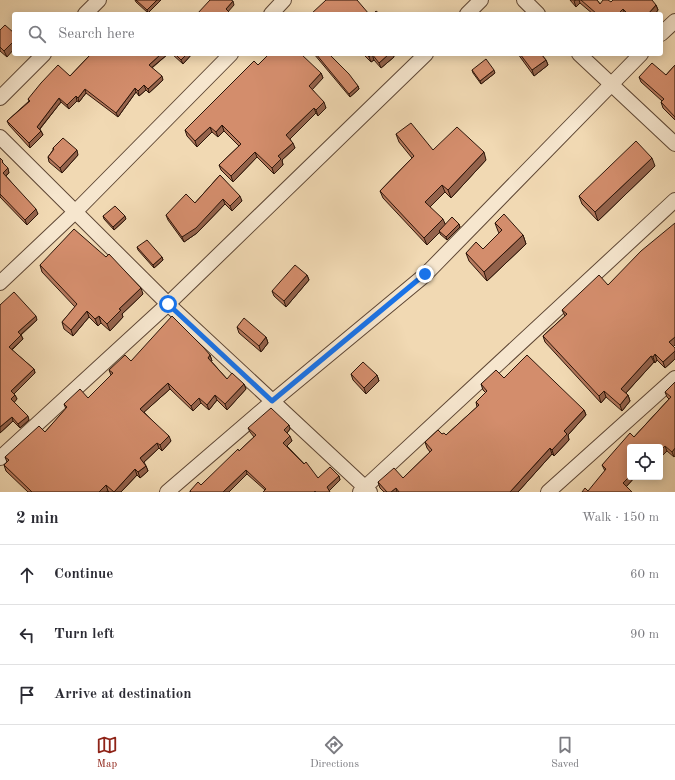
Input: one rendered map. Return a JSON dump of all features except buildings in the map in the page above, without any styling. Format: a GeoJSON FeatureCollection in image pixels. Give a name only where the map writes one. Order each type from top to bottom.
{"type":"FeatureCollection","features":[{"type":"Feature","properties":{"kind":"street"},"geometry":{"type":"LineString","coordinates":[[87,12],[99,0]]}},
{"type":"Feature","properties":{"kind":"street"},"geometry":{"type":"LineString","coordinates":[[272,12],[284,0]]}},
{"type":"Feature","properties":{"kind":"street"},"geometry":{"type":"LineString","coordinates":[[469,12],[481,0]]}},
{"type":"Feature","properties":{"kind":"street"},"geometry":{"type":"LineString","coordinates":[[524,0],[536,12]]}},
{"type":"Feature","properties":{"kind":"street"},"geometry":{"type":"LineString","coordinates":[[663,32],[675,21]]}},
{"type":"Feature","properties":{"kind":"street"},"geometry":{"type":"LineString","coordinates":[[0,98],[42,56]]}},
{"type":"Feature","properties":{"kind":"street"},"geometry":{"type":"LineString","coordinates":[[0,283],[75,212],[229,56]]}},
{"type":"Feature","properties":{"kind":"street"},"geometry":{"type":"LineString","coordinates":[[0,458],[168,304],[424,56]]}},
{"type":"Feature","properties":{"kind":"street"},"geometry":{"type":"LineString","coordinates":[[581,56],[675,144]]}},
{"type":"Feature","properties":{"kind":"street"},"geometry":{"type":"LineString","coordinates":[[167,492],[272,401],[425,274],[639,56]]}},
{"type":"Feature","properties":{"kind":"street"},"geometry":{"type":"LineString","coordinates":[[0,137],[168,304],[365,490],[675,200]]}},
{"type":"Feature","properties":{"kind":"street"},"geometry":{"type":"LineString","coordinates":[[548,492],[675,378]]}},
{"type":"Feature","properties":{"kind":"route"},"geometry":{"type":"LineString","coordinates":[[168,304],[272,401],[425,274]]}}]}
